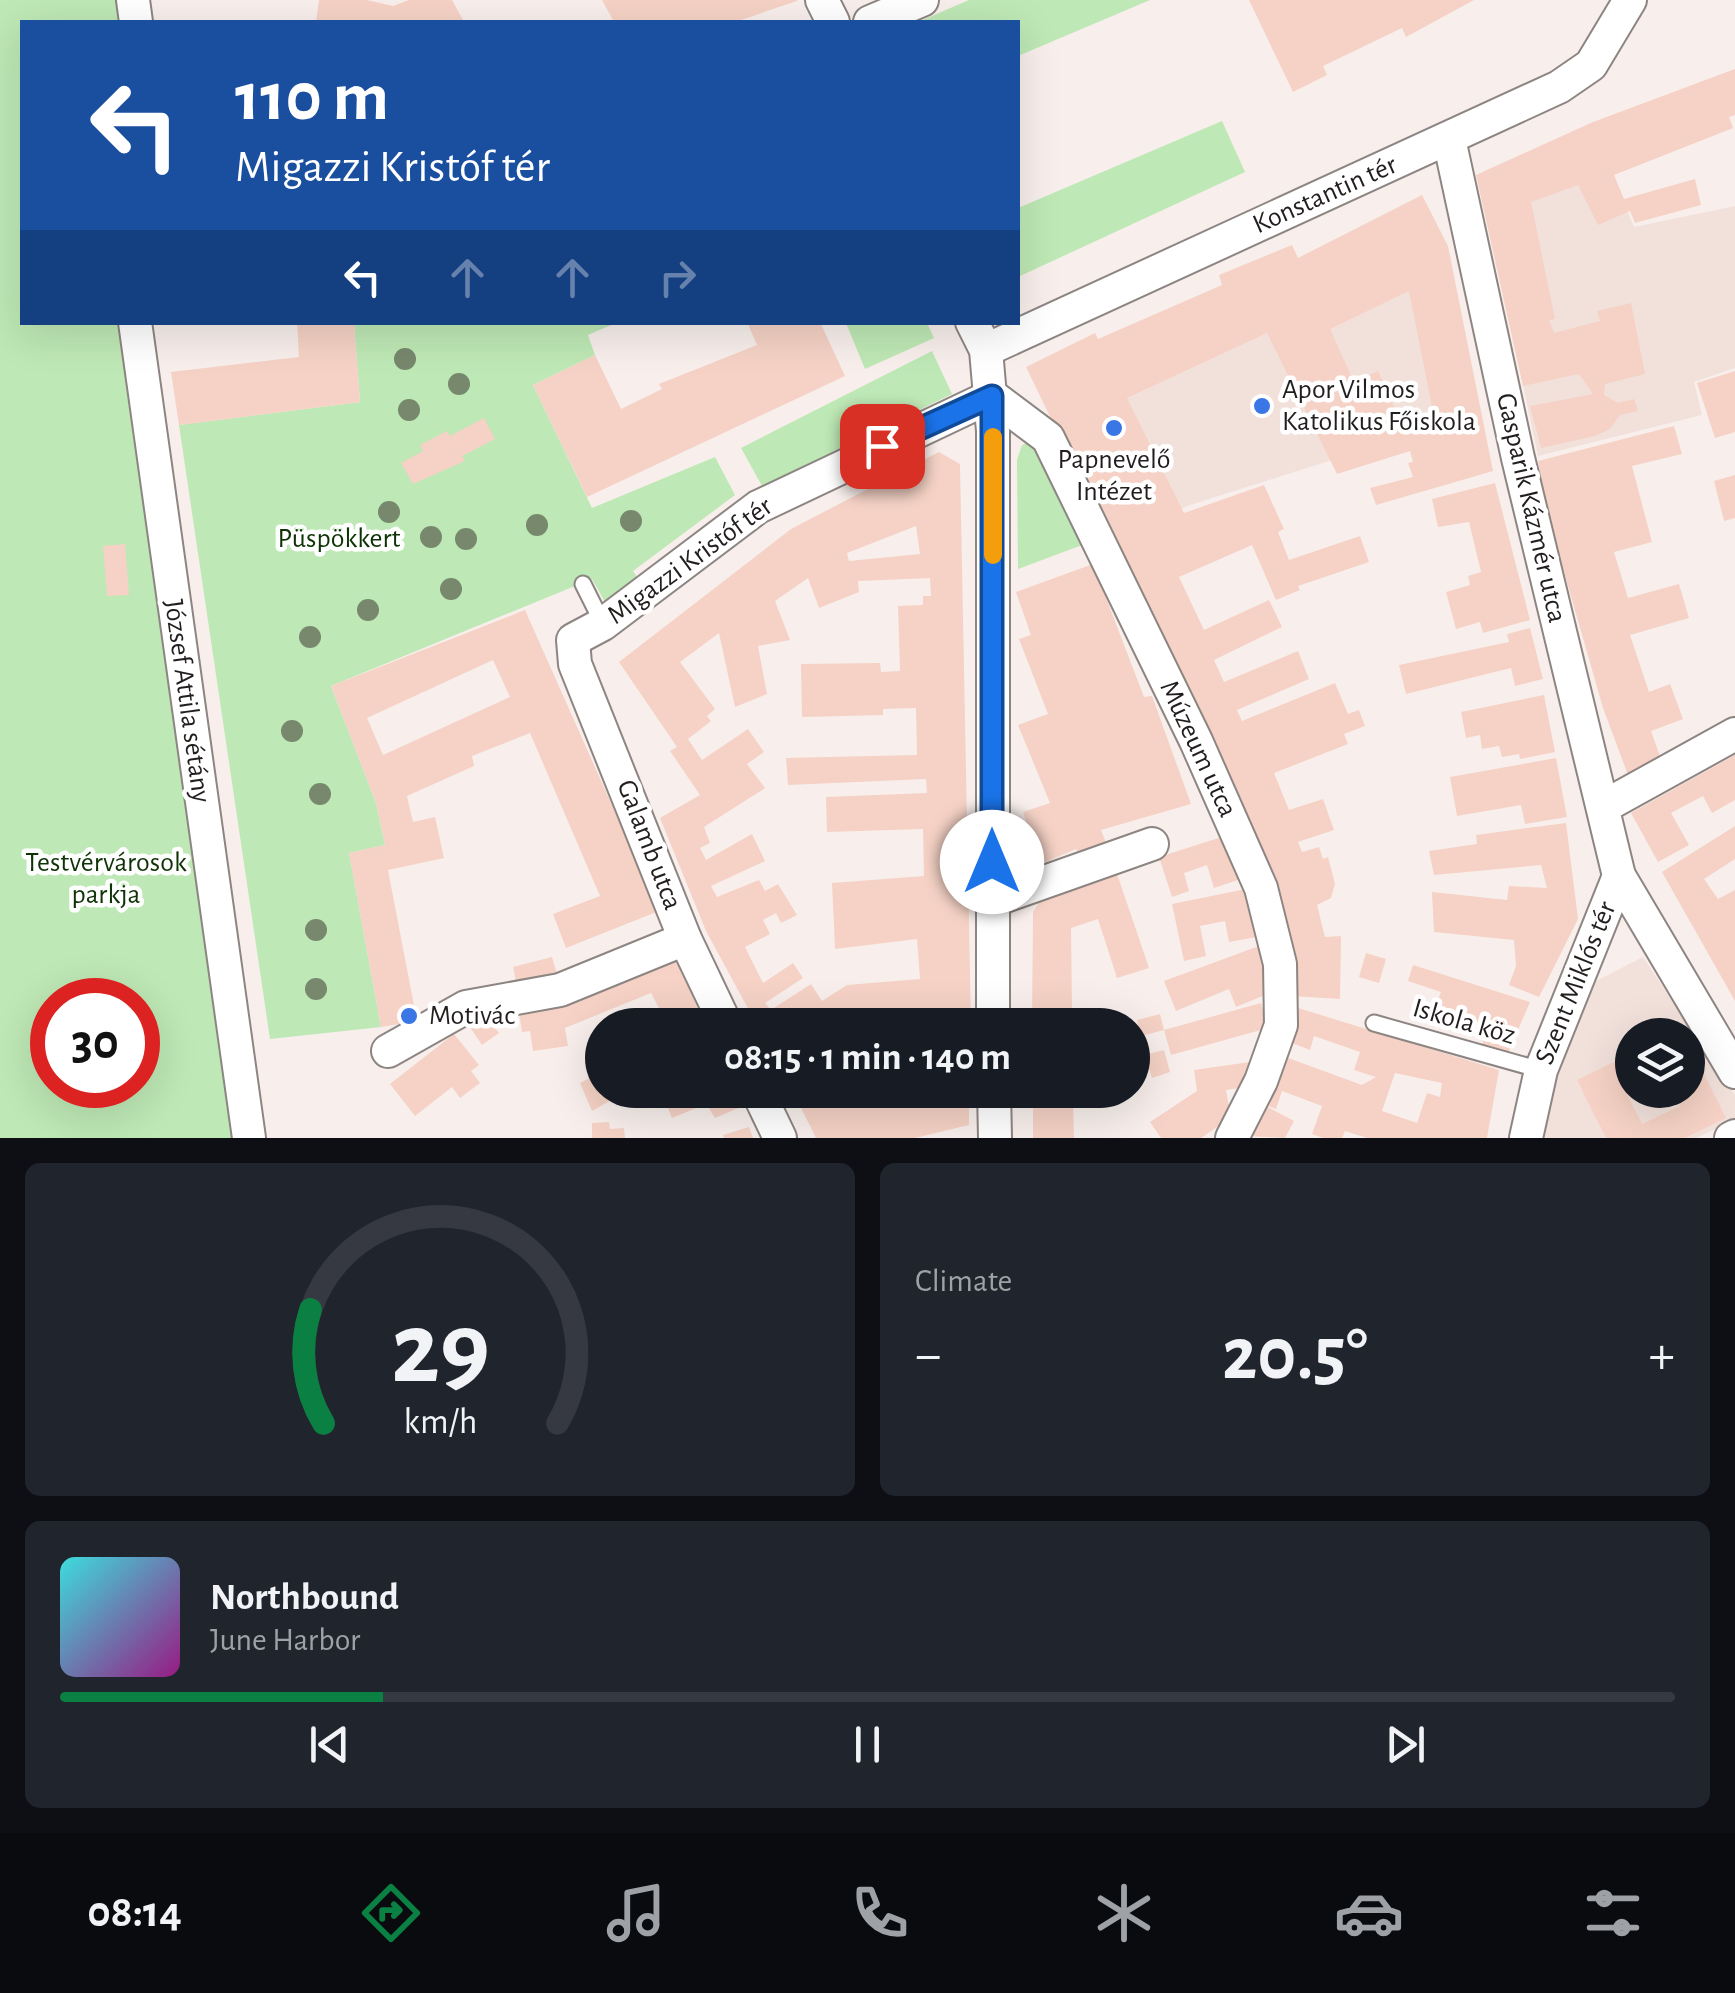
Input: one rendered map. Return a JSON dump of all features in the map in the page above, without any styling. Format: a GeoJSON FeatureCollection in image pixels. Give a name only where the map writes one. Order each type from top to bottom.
{"type":"FeatureCollection","features":[{"type":"Feature","properties":{"kind":"street"},"geometry":{"type":"LineString","coordinates":[[875,20],[922,0]]}},
{"type":"Feature","properties":{"kind":"street","name":"Konstantin tér"},"geometry":{"type":"LineString","coordinates":[[1020,319],[1450,139],[1559,87],[1590,65],[1630,0]]}},
{"type":"Feature","properties":{"kind":"street","name":"Gasparik Kázmér utca"},"geometry":{"type":"LineString","coordinates":[[1450,139],[1518,458],[1619,876]]}},
{"type":"Feature","properties":{"kind":"street","name":"József Attila sétány"},"geometry":{"type":"LineString","coordinates":[[135,325],[249,1138]]}},
{"type":"Feature","properties":{"kind":"street","name":"Konstantin tér"},"geometry":{"type":"LineString","coordinates":[[979,336],[1005,325]]}},
{"type":"Feature","properties":{"kind":"street"},"geometry":{"type":"LineString","coordinates":[[979,336],[992,396],[994,1008]]}},
{"type":"Feature","properties":{"kind":"street","name":"Migazzi Kristóf tér"},"geometry":{"type":"LineString","coordinates":[[575,664],[573,640],[602,624],[758,508],[992,396]]}},
{"type":"Feature","properties":{"kind":"street","name":"Múzeum utca"},"geometry":{"type":"LineString","coordinates":[[992,396],[1048,438],[1196,741],[1261,888],[1280,964],[1281,1025],[1262,1081],[1232,1138]]}},
{"type":"Feature","properties":{"kind":"street","name":"Galamb utca"},"geometry":{"type":"LineString","coordinates":[[575,664],[685,939],[718,1008]]}},
{"type":"Feature","properties":{"kind":"street"},"geometry":{"type":"LineString","coordinates":[[1603,807],[1735,734]]}},
{"type":"Feature","properties":{"kind":"street"},"geometry":{"type":"LineString","coordinates":[[992,900],[1152,844]]}},
{"type":"Feature","properties":{"kind":"street","name":"Szent Miklós tér"},"geometry":{"type":"LineString","coordinates":[[1526,1138],[1540,1070],[1619,876]]}},
{"type":"Feature","properties":{"kind":"street","name":"Szent Miklós tér"},"geometry":{"type":"LineString","coordinates":[[1619,876],[1735,1072]]}},
{"type":"Feature","properties":{"kind":"street"},"geometry":{"type":"LineString","coordinates":[[388,1051],[466,1008],[560,990],[685,939]]}},
{"type":"Feature","properties":{"kind":"street"},"geometry":{"type":"LineString","coordinates":[[766,1108],[780,1138]]}},
{"type":"Feature","properties":{"kind":"street"},"geometry":{"type":"LineString","coordinates":[[994,1108],[995,1138]]}},
{"type":"Feature","properties":{"kind":"lane"},"geometry":{"type":"LineString","coordinates":[[583,584],[602,624]]}},
{"type":"Feature","properties":{"kind":"lane","name":"Iskola köz"},"geometry":{"type":"LineString","coordinates":[[1374,1023],[1540,1070]]}},
{"type":"Feature","properties":{"kind":"shaded area"},"geometry":{"type":"Polygon","coordinates":[[[1592,127],[1634,227],[1735,206],[1735,368],[1694,382],[1702,415],[1538,456],[1479,176],[1592,127]]]}},
{"type":"Feature","properties":{"kind":"shaded area","name":"Apor Vilmos Katolikus Főiskola"},"geometry":{"type":"Polygon","coordinates":[[[1419,202],[1481,441],[1345,456],[1187,506],[1119,541],[1032,371],[1292,262],[1419,202]]]}},
{"type":"Feature","properties":{"kind":"shaded area"},"geometry":{"type":"Polygon","coordinates":[[[1643,957],[1684,1018],[1615,1018],[1615,1108],[1705,1108],[1705,1050],[1735,1095],[1735,1119],[1697,1138],[1540,1138],[1553,1070],[1588,985],[1643,957]]]}},
{"type":"Feature","properties":{"kind":"green space","name":"Testvérvárosok parkja"},"geometry":{"type":"Polygon","coordinates":[[[0,0],[133,0],[136,20],[20,20],[20,325],[135,325],[249,1138],[0,1138],[0,0]]]}},
{"type":"Feature","properties":{"kind":"green space"},"geometry":{"type":"Polygon","coordinates":[[[969,0],[1150,0],[1020,55],[1020,20],[923,20],[969,0]]]}},
{"type":"Feature","properties":{"kind":"green space"},"geometry":{"type":"Polygon","coordinates":[[[1222,121],[1245,172],[1020,276],[1020,207],[1222,121]]]}},
{"type":"Feature","properties":{"kind":"green space","name":"Püspökkert"},"geometry":{"type":"Polygon","coordinates":[[[354,325],[611,325],[588,335],[595,355],[533,385],[592,508],[715,457],[735,495],[633,571],[646,590],[613,616],[592,579],[331,686],[376,803],[385,845],[349,853],[381,1027],[270,1039],[179,425],[360,402],[354,325]]]}},
{"type":"Feature","properties":{"kind":"green space"},"geometry":{"type":"Polygon","coordinates":[[[847,325],[928,325],[934,338],[865,369],[847,325]]]}},
{"type":"Feature","properties":{"kind":"green space"},"geometry":{"type":"Polygon","coordinates":[[[932,351],[952,394],[762,486],[741,448],[932,351]]]}},
{"type":"Feature","properties":{"kind":"green space"},"geometry":{"type":"Polygon","coordinates":[[[1033,443],[1085,544],[1018,569],[1017,460],[1022,445],[1033,443]]]}},
{"type":"Feature","properties":{"kind":"building"},"geometry":{"type":"Polygon","coordinates":[[[319,0],[367,0],[393,6],[409,0],[452,0],[463,20],[316,20],[319,0]]]}},
{"type":"Feature","properties":{"kind":"building"},"geometry":{"type":"Polygon","coordinates":[[[602,0],[797,0],[741,20],[613,20],[602,0]]]}},
{"type":"Feature","properties":{"kind":"building"},"geometry":{"type":"Polygon","coordinates":[[[1249,0],[1474,0],[1406,37],[1402,28],[1323,66],[1327,75],[1293,92],[1249,0]]]}},
{"type":"Feature","properties":{"kind":"building"},"geometry":{"type":"Polygon","coordinates":[[[1735,69],[1735,115],[1729,117],[1733,128],[1614,175],[1624,199],[1695,179],[1701,205],[1635,223],[1630,211],[1598,225],[1578,185],[1531,202],[1555,319],[1549,320],[1554,333],[1600,321],[1597,311],[1631,303],[1645,374],[1605,384],[1604,395],[1618,403],[1634,399],[1638,411],[1620,415],[1610,429],[1595,436],[1541,448],[1530,406],[1593,394],[1579,374],[1523,386],[1476,175],[1593,122],[1735,69]]]}},
{"type":"Feature","properties":{"kind":"building"},"geometry":{"type":"Polygon","coordinates":[[[1422,195],[1448,246],[1493,471],[1376,505],[1370,488],[1413,477],[1408,463],[1413,462],[1410,451],[1337,474],[1267,333],[1127,398],[1184,513],[1264,485],[1284,529],[1278,532],[1289,560],[1360,536],[1369,562],[1298,586],[1300,590],[1276,600],[1252,545],[1179,577],[1204,630],[1269,600],[1282,627],[1214,660],[1224,682],[1298,651],[1309,679],[1237,710],[1242,721],[1335,683],[1348,714],[1359,710],[1365,726],[1344,734],[1348,744],[1274,773],[1289,810],[1323,799],[1334,830],[1298,842],[1302,852],[1319,847],[1323,859],[1328,857],[1335,884],[1331,898],[1317,905],[1325,937],[1341,936],[1340,999],[1292,996],[1292,939],[1277,886],[1026,367],[1095,333],[1098,339],[1222,285],[1219,275],[1292,245],[1298,258],[1422,195]],[[1409,291],[1330,329],[1354,382],[1378,371],[1405,432],[1435,422],[1409,291]]]}},
{"type":"Feature","properties":{"kind":"building"},"geometry":{"type":"Polygon","coordinates":[[[297,325],[354,325],[360,402],[179,425],[171,372],[299,357],[297,325]]]}},
{"type":"Feature","properties":{"kind":"building"},"geometry":{"type":"Polygon","coordinates":[[[748,325],[821,325],[845,376],[587,497],[533,385],[595,355],[621,409],[662,389],[659,384],[757,345],[748,325]]]}},
{"type":"Feature","properties":{"kind":"building"},"geometry":{"type":"Polygon","coordinates":[[[1735,371],[1735,432],[1715,438],[1697,383],[1735,371]]]}},
{"type":"Feature","properties":{"kind":"building"},"geometry":{"type":"Polygon","coordinates":[[[484,418],[495,439],[462,456],[465,461],[413,484],[401,463],[423,451],[420,445],[447,431],[450,436],[484,418]]]}},
{"type":"Feature","properties":{"kind":"building"},"geometry":{"type":"Polygon","coordinates":[[[1674,426],[1682,454],[1632,466],[1652,542],[1614,552],[1628,598],[1679,584],[1689,618],[1630,635],[1649,692],[1670,684],[1683,719],[1651,731],[1661,759],[1628,775],[1603,708],[1546,509],[1538,461],[1674,426]]]}},
{"type":"Feature","properties":{"kind":"building"},"geometry":{"type":"Polygon","coordinates":[[[939,452],[960,464],[971,1008],[774,1008],[811,984],[822,1001],[847,985],[920,979],[917,939],[835,949],[832,883],[924,876],[923,829],[827,832],[826,797],[927,793],[926,779],[788,785],[786,758],[917,755],[916,708],[883,709],[883,715],[802,717],[801,664],[880,663],[881,672],[900,671],[898,606],[923,605],[923,596],[931,596],[930,578],[858,581],[859,592],[819,608],[808,578],[775,601],[790,640],[758,646],[767,694],[735,707],[719,633],[680,662],[715,709],[707,716],[711,721],[688,739],[702,760],[748,729],[764,752],[747,764],[765,788],[704,827],[710,843],[700,848],[706,860],[752,834],[765,861],[711,886],[717,897],[759,880],[765,891],[778,884],[797,915],[781,923],[776,913],[763,920],[770,934],[745,947],[763,983],[793,963],[803,978],[765,1003],[769,1008],[748,1008],[706,931],[660,818],[700,795],[670,751],[677,747],[619,662],[791,529],[939,452]],[[916,526],[847,553],[849,561],[920,554],[916,526]]]}},
{"type":"Feature","properties":{"kind":"building"},"geometry":{"type":"Polygon","coordinates":[[[1735,475],[1735,518],[1724,521],[1714,481],[1735,475]]]}},
{"type":"Feature","properties":{"kind":"building"},"geometry":{"type":"Polygon","coordinates":[[[1495,483],[1530,620],[1483,633],[1480,622],[1456,629],[1446,592],[1470,585],[1468,576],[1481,572],[1469,522],[1438,527],[1432,499],[1495,483]]]}},
{"type":"Feature","properties":{"kind":"building"},"geometry":{"type":"Polygon","coordinates":[[[125,544],[129,595],[107,596],[103,546],[125,544]]]}},
{"type":"Feature","properties":{"kind":"building"},"geometry":{"type":"Polygon","coordinates":[[[1093,564],[1144,697],[1152,696],[1191,804],[1101,830],[1108,848],[1080,856],[1076,849],[1041,864],[1023,812],[1050,803],[1018,725],[1048,714],[1019,639],[1031,635],[1016,592],[1093,564]]]}},
{"type":"Feature","properties":{"kind":"building"},"geometry":{"type":"Polygon","coordinates":[[[525,610],[659,911],[566,948],[553,914],[600,896],[530,733],[472,756],[474,766],[407,796],[413,822],[435,817],[444,858],[388,870],[417,1021],[381,1027],[349,853],[385,845],[376,803],[331,686],[525,610]],[[493,660],[367,718],[383,755],[510,697],[493,660]]]}},
{"type":"Feature","properties":{"kind":"building"},"geometry":{"type":"Polygon","coordinates":[[[1530,628],[1543,679],[1515,686],[1511,668],[1406,694],[1399,665],[1509,642],[1507,634],[1530,628]]]}},
{"type":"Feature","properties":{"kind":"building"},"geometry":{"type":"Polygon","coordinates":[[[1544,695],[1555,752],[1520,759],[1519,754],[1502,757],[1499,746],[1482,749],[1480,735],[1466,738],[1461,712],[1544,695]]]}},
{"type":"Feature","properties":{"kind":"building"},"geometry":{"type":"Polygon","coordinates":[[[1735,755],[1735,800],[1712,813],[1703,796],[1671,813],[1689,845],[1658,862],[1631,813],[1735,755]]]}},
{"type":"Feature","properties":{"kind":"building"},"geometry":{"type":"Polygon","coordinates":[[[1556,758],[1567,817],[1525,824],[1521,805],[1457,816],[1450,777],[1556,758]]]}},
{"type":"Feature","properties":{"kind":"building"},"geometry":{"type":"Polygon","coordinates":[[[1566,823],[1578,919],[1539,997],[1509,985],[1516,966],[1514,940],[1434,932],[1432,892],[1507,900],[1509,886],[1547,888],[1541,865],[1434,875],[1429,851],[1477,844],[1476,835],[1566,823]]]}},
{"type":"Feature","properties":{"kind":"building"},"geometry":{"type":"Polygon","coordinates":[[[1735,826],[1735,859],[1704,879],[1718,899],[1735,890],[1735,1001],[1662,872],[1735,826]]]}},
{"type":"Feature","properties":{"kind":"building"},"geometry":{"type":"Polygon","coordinates":[[[1228,835],[1241,879],[1214,888],[1207,865],[1184,873],[1189,891],[1172,897],[1159,857],[1228,835]]]}},
{"type":"Feature","properties":{"kind":"building"},"geometry":{"type":"Polygon","coordinates":[[[1115,868],[1149,968],[1117,978],[1098,919],[1071,928],[1072,1008],[1032,1008],[1033,912],[1044,895],[1115,868]]]}},
{"type":"Feature","properties":{"kind":"building"},"geometry":{"type":"Polygon","coordinates":[[[1246,889],[1256,937],[1229,942],[1225,921],[1200,926],[1206,956],[1184,961],[1172,904],[1246,889]]]}},
{"type":"Feature","properties":{"kind":"building"},"geometry":{"type":"Polygon","coordinates":[[[1259,946],[1270,993],[1236,1007],[1229,989],[1176,1011],[1164,981],[1259,946]]]}},
{"type":"Feature","properties":{"kind":"building"},"geometry":{"type":"Polygon","coordinates":[[[675,952],[697,1008],[659,1008],[651,993],[614,1008],[585,1008],[585,1020],[565,1028],[568,1046],[533,1051],[530,1031],[522,1032],[518,1006],[675,952]]]}},
{"type":"Feature","properties":{"kind":"building"},"geometry":{"type":"Polygon","coordinates":[[[1366,953],[1386,959],[1379,983],[1359,977],[1366,953]]]}},
{"type":"Feature","properties":{"kind":"building"},"geometry":{"type":"Polygon","coordinates":[[[552,957],[557,974],[517,985],[513,967],[552,957]]]}},
{"type":"Feature","properties":{"kind":"building"},"geometry":{"type":"Polygon","coordinates":[[[1413,965],[1530,1002],[1508,1053],[1481,1047],[1489,1026],[1435,1008],[1441,992],[1408,981],[1413,965]]]}},
{"type":"Feature","properties":{"kind":"building"},"geometry":{"type":"Polygon","coordinates":[[[1261,1003],[1268,1028],[1171,1055],[1164,1030],[1261,1003]]]}},
{"type":"Feature","properties":{"kind":"building"},"geometry":{"type":"Polygon","coordinates":[[[1295,1007],[1499,1070],[1487,1138],[1367,1138],[1345,1131],[1342,1138],[1323,1138],[1312,1134],[1322,1106],[1282,1091],[1276,1109],[1262,1104],[1294,1121],[1285,1138],[1245,1136],[1280,1055],[1362,1085],[1376,1077],[1354,1070],[1360,1052],[1314,1036],[1310,1050],[1292,1043],[1289,1052],[1280,1049],[1295,1007]],[[1395,1073],[1382,1111],[1417,1123],[1427,1093],[1440,1097],[1442,1083],[1395,1073]]]}},
{"type":"Feature","properties":{"kind":"building"},"geometry":{"type":"Polygon","coordinates":[[[481,1009],[499,1033],[482,1045],[465,1020],[481,1009]]]}},
{"type":"Feature","properties":{"kind":"building"},"geometry":{"type":"Polygon","coordinates":[[[1160,1014],[1164,1030],[1150,1034],[1150,1017],[1160,1014]]]}},
{"type":"Feature","properties":{"kind":"building"},"geometry":{"type":"Polygon","coordinates":[[[454,1034],[479,1065],[471,1071],[480,1083],[460,1098],[452,1087],[415,1116],[390,1084],[454,1034]]]}},
{"type":"Feature","properties":{"kind":"building"},"geometry":{"type":"Polygon","coordinates":[[[1164,1050],[1170,1072],[1152,1078],[1150,1054],[1164,1050]]]}},
{"type":"Feature","properties":{"kind":"building"},"geometry":{"type":"Polygon","coordinates":[[[1615,1061],[1615,1108],[1634,1108],[1642,1124],[1676,1108],[1705,1108],[1705,1076],[1726,1118],[1685,1138],[1606,1138],[1577,1080],[1615,1061]]]}},
{"type":"Feature","properties":{"kind":"building"},"geometry":{"type":"Polygon","coordinates":[[[1250,1062],[1251,1086],[1226,1090],[1230,1112],[1220,1125],[1201,1138],[1161,1138],[1150,1122],[1197,1091],[1194,1070],[1250,1062]]]}},
{"type":"Feature","properties":{"kind":"building"},"geometry":{"type":"Polygon","coordinates":[[[668,1108],[696,1108],[672,1118],[668,1108]]]}},
{"type":"Feature","properties":{"kind":"building"},"geometry":{"type":"Polygon","coordinates":[[[709,1108],[739,1108],[715,1118],[709,1108]]]}},
{"type":"Feature","properties":{"kind":"building"},"geometry":{"type":"Polygon","coordinates":[[[801,1108],[969,1108],[969,1125],[915,1138],[816,1138],[801,1108]]]}},
{"type":"Feature","properties":{"kind":"building"},"geometry":{"type":"Polygon","coordinates":[[[1033,1108],[1073,1108],[1074,1138],[1033,1138],[1033,1108]]]}},
{"type":"Feature","properties":{"kind":"building"},"geometry":{"type":"Polygon","coordinates":[[[609,1122],[610,1129],[624,1128],[625,1138],[592,1138],[592,1123],[609,1122]]]}},
{"type":"Feature","properties":{"kind":"building"},"geometry":{"type":"Polygon","coordinates":[[[749,1127],[753,1138],[724,1138],[723,1135],[749,1127]]]}},
{"type":"Feature","properties":{"kind":"slow traffic"},"geometry":{"type":"LineString","coordinates":[[993,437],[993,555]]}},
{"type":"Feature","properties":{"kind":"place","name":"Apor Vilmos Katolikus Főiskola"},"geometry":{"type":"Point","coordinates":[1262,406]}},
{"type":"Feature","properties":{"kind":"place","name":"Papnevelő Intézet"},"geometry":{"type":"Point","coordinates":[1114,428]}},
{"type":"Feature","properties":{"kind":"place","name":"Motivác"},"geometry":{"type":"Point","coordinates":[409,1016]}},
{"type":"Feature","properties":{"kind":"route"},"geometry":{"type":"LineString","coordinates":[[882,446],[992,396],[992,862]]}}]}
